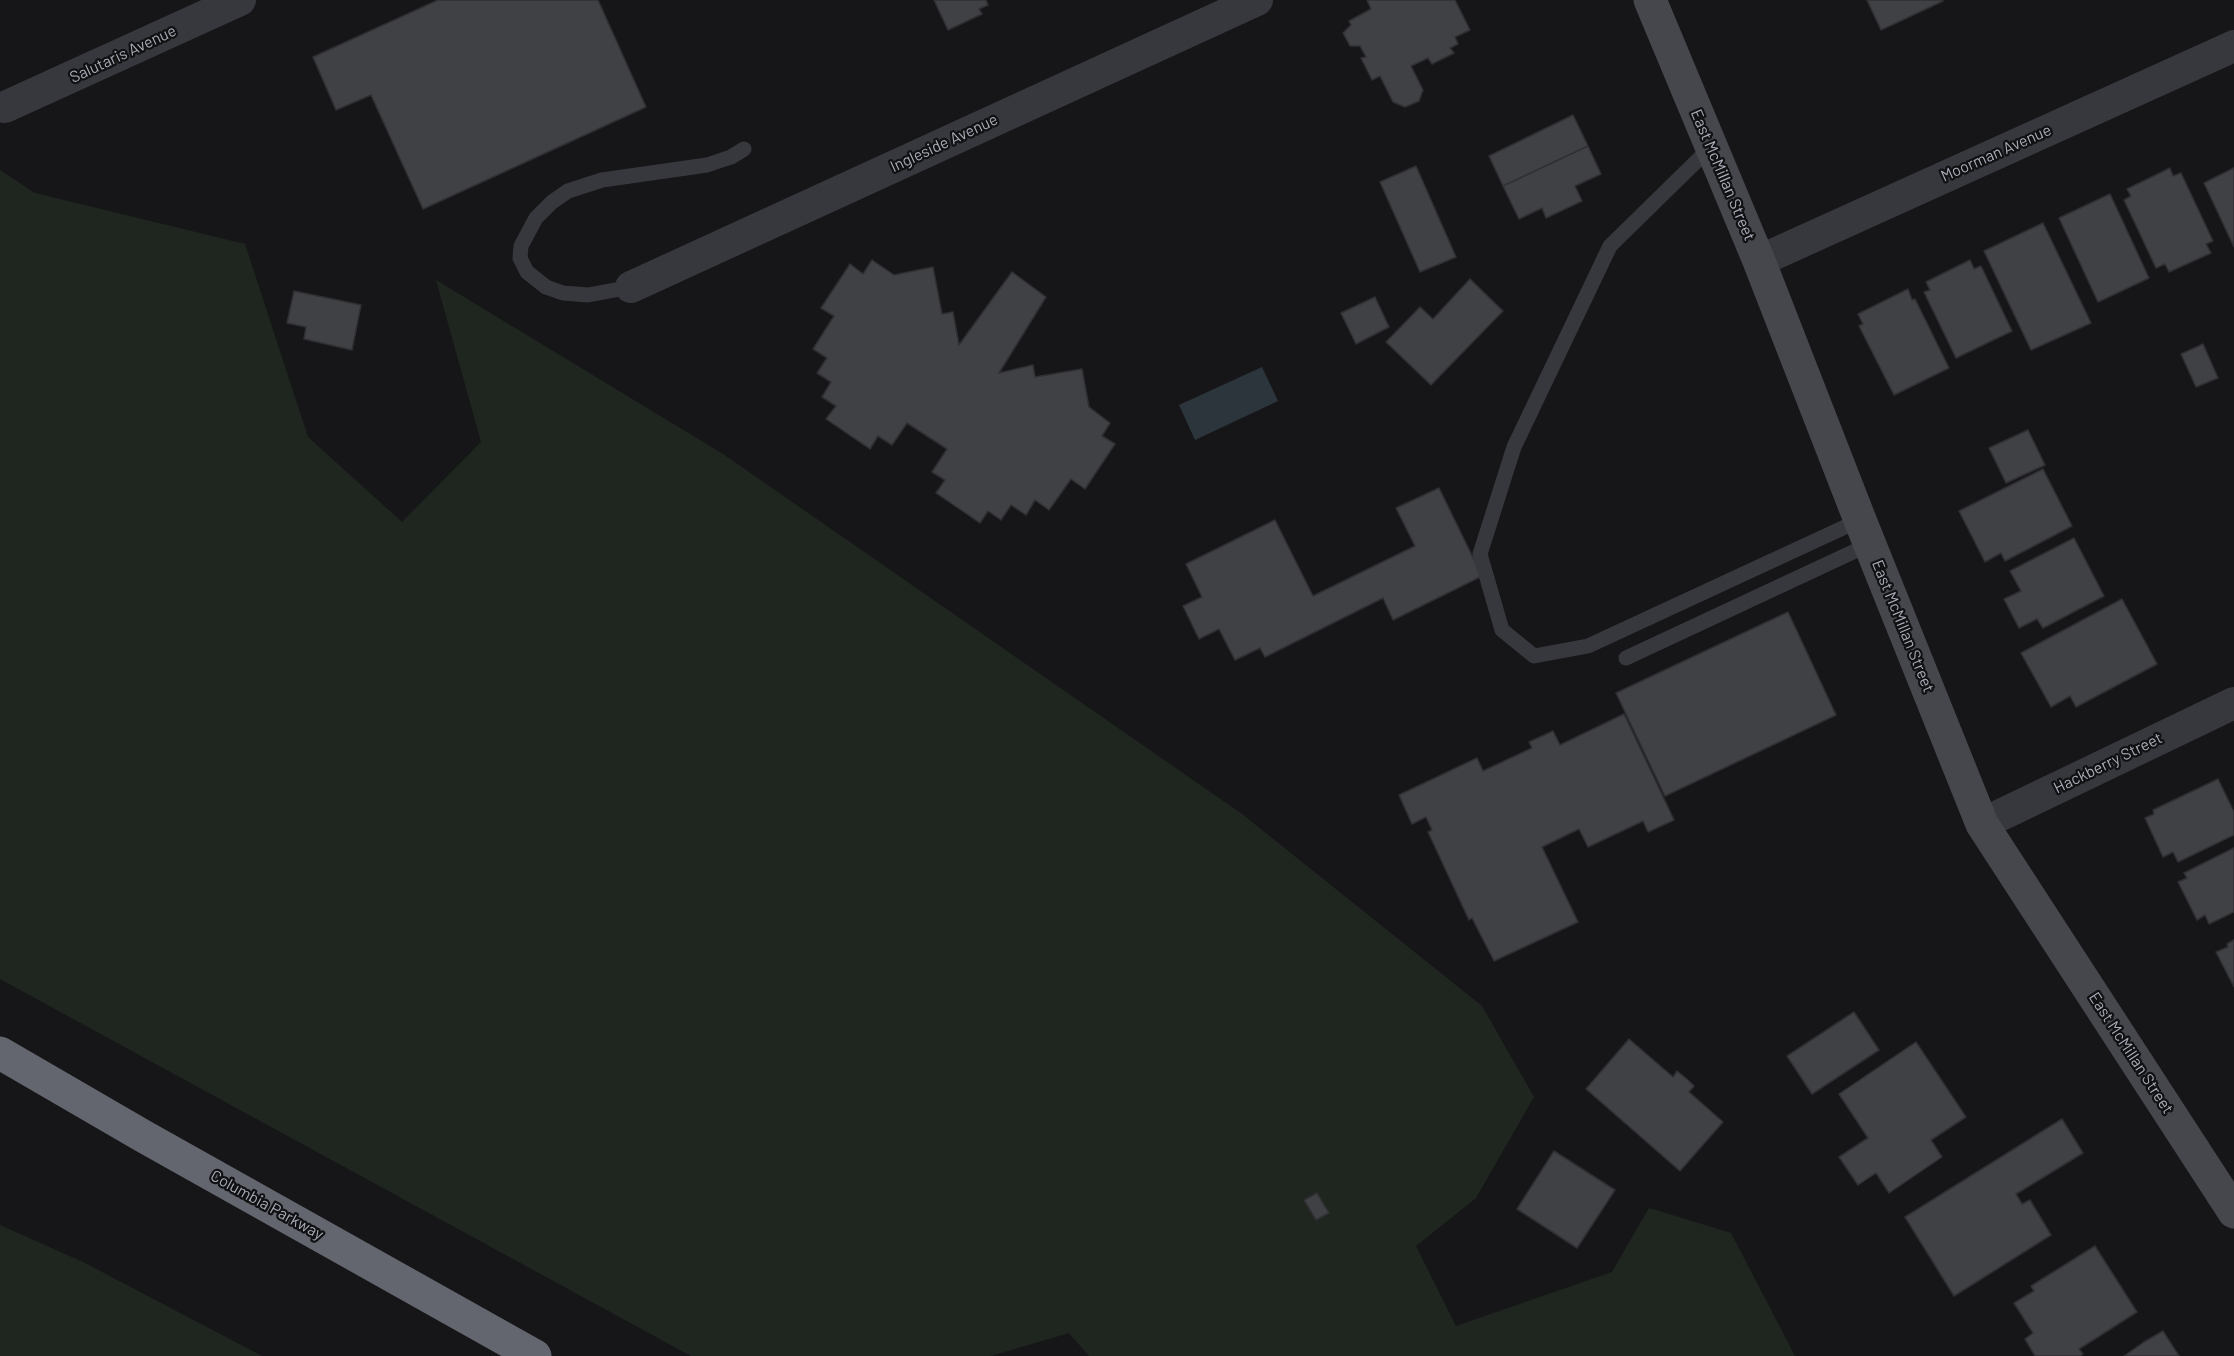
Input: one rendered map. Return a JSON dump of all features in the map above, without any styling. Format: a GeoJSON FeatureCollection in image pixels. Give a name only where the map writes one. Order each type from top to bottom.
{"type":"FeatureCollection","features":[{"type":"Feature","properties":{"kind":"highway","name":"Columbia Parkway"},"geometry":{"type":"LineString","coordinates":[[0,1053],[535,1356]]}},
{"type":"Feature","properties":{"kind":"street","name":"Salutaris Avenue"},"geometry":{"type":"LineString","coordinates":[[5,107],[240,0]]}},
{"type":"Feature","properties":{"kind":"street","name":"Ingleside Avenue"},"geometry":{"type":"LineString","coordinates":[[631,287],[1257,0]]}},
{"type":"Feature","properties":{"kind":"street","name":"East McMillan Street"},"geometry":{"type":"LineString","coordinates":[[1658,2],[1711,147],[1759,261],[1982,824],[2234,1212]]}},
{"type":"Feature","properties":{"kind":"street","name":"Moorman Avenue"},"geometry":{"type":"LineString","coordinates":[[1759,261],[2234,46]]}},
{"type":"Feature","properties":{"kind":"street","name":"Hackberry Street"},"geometry":{"type":"LineString","coordinates":[[1982,824],[2234,703]]}},
{"type":"Feature","properties":{"kind":"lane"},"geometry":{"type":"LineString","coordinates":[[1711,147],[1610,246],[1514,447],[1480,554],[1502,630],[1534,656],[1588,646],[1865,532]]}},
{"type":"Feature","properties":{"kind":"lane"},"geometry":{"type":"LineString","coordinates":[[631,287],[588,294],[563,293],[546,287],[527,272],[520,258],[521,246],[536,218],[552,202],[568,191],[602,180],[707,165],[731,157],[744,149]]}},
{"type":"Feature","properties":{"kind":"lane"},"geometry":{"type":"LineString","coordinates":[[1626,658],[1865,532]]}},
{"type":"Feature","properties":{"kind":"shaded area"},"geometry":{"type":"Polygon","coordinates":[[[0,170],[35,193],[245,244],[308,437],[402,522],[481,442],[436,280],[723,454],[1242,814],[1482,1006],[1534,1097],[1476,1198],[1416,1246],[1456,1326],[1612,1272],[1649,1208],[1731,1233],[1795,1356],[1089,1356],[1069,1333],[991,1356],[691,1356],[0,979],[0,170]]]}},
{"type":"Feature","properties":{"kind":"shaded area"},"geometry":{"type":"Polygon","coordinates":[[[1262,367],[1278,401],[1195,440],[1179,405],[1262,367]]]}},
{"type":"Feature","properties":{"kind":"shaded area"},"geometry":{"type":"Polygon","coordinates":[[[0,1225],[83,1262],[262,1356],[0,1356],[0,1225]]]}},
{"type":"Feature","properties":{"kind":"building"},"geometry":{"type":"Polygon","coordinates":[[[438,0],[598,0],[646,107],[423,209],[371,95],[336,110],[313,57],[438,0]]]}},
{"type":"Feature","properties":{"kind":"building"},"geometry":{"type":"Polygon","coordinates":[[[934,0],[986,0],[988,5],[979,9],[982,14],[948,30],[934,0]]]}},
{"type":"Feature","properties":{"kind":"building"},"geometry":{"type":"Polygon","coordinates":[[[1367,0],[1455,0],[1470,30],[1455,37],[1458,44],[1450,48],[1454,53],[1432,64],[1428,58],[1411,66],[1423,90],[1419,101],[1405,107],[1393,102],[1380,76],[1372,80],[1361,58],[1366,57],[1360,46],[1350,46],[1343,33],[1351,25],[1349,21],[1371,9],[1367,0]]]}},
{"type":"Feature","properties":{"kind":"building"},"geometry":{"type":"Polygon","coordinates":[[[1867,0],[1942,0],[1943,1],[1881,30],[1867,0]]]}},
{"type":"Feature","properties":{"kind":"building"},"geometry":{"type":"Polygon","coordinates":[[[1573,115],[1588,146],[1503,186],[1489,156],[1573,115]]]}},
{"type":"Feature","properties":{"kind":"building"},"geometry":{"type":"Polygon","coordinates":[[[1588,146],[1601,174],[1575,186],[1582,201],[1546,218],[1542,208],[1519,219],[1503,186],[1588,146]]]}},
{"type":"Feature","properties":{"kind":"building"},"geometry":{"type":"Polygon","coordinates":[[[1416,166],[1456,257],[1420,272],[1380,182],[1416,166]]]}},
{"type":"Feature","properties":{"kind":"building"},"geometry":{"type":"Polygon","coordinates":[[[2170,168],[2173,176],[2181,173],[2213,241],[2206,244],[2211,253],[2169,272],[2165,264],[2156,268],[2124,200],[2131,196],[2127,189],[2170,168]]]}},
{"type":"Feature","properties":{"kind":"building"},"geometry":{"type":"Polygon","coordinates":[[[2234,168],[2234,247],[2204,183],[2234,168]]]}},
{"type":"Feature","properties":{"kind":"building"},"geometry":{"type":"Polygon","coordinates":[[[2110,194],[2149,278],[2098,302],[2059,218],[2110,194]]]}},
{"type":"Feature","properties":{"kind":"building"},"geometry":{"type":"Polygon","coordinates":[[[2043,223],[2091,323],[2031,350],[1984,251],[2043,223]]]}},
{"type":"Feature","properties":{"kind":"building"},"geometry":{"type":"Polygon","coordinates":[[[872,260],[894,275],[933,267],[942,314],[953,312],[959,345],[1012,272],[1046,297],[999,373],[1033,365],[1035,377],[1082,369],[1089,407],[1110,423],[1102,436],[1115,444],[1085,489],[1071,479],[1049,510],[1035,500],[1026,515],[1011,505],[1001,520],[988,511],[980,523],[936,493],[945,480],[932,472],[947,449],[907,423],[892,445],[878,436],[870,449],[826,419],[836,406],[822,397],[831,382],[817,373],[827,358],[813,349],[834,316],[821,308],[850,264],[863,274],[872,260]]]}},
{"type":"Feature","properties":{"kind":"building"},"geometry":{"type":"Polygon","coordinates":[[[1970,260],[1974,269],[1981,266],[2012,331],[1956,358],[1924,292],[1930,290],[1926,282],[1970,260]]]}},
{"type":"Feature","properties":{"kind":"building"},"geometry":{"type":"Polygon","coordinates":[[[1470,279],[1503,311],[1431,385],[1386,342],[1420,307],[1433,319],[1470,279]]]}},
{"type":"Feature","properties":{"kind":"building"},"geometry":{"type":"Polygon","coordinates":[[[1908,289],[1949,368],[1894,395],[1859,326],[1863,324],[1858,314],[1908,289]]]}},
{"type":"Feature","properties":{"kind":"building"},"geometry":{"type":"Polygon","coordinates":[[[294,291],[361,305],[352,350],[304,339],[306,327],[287,323],[294,291]]]}},
{"type":"Feature","properties":{"kind":"building"},"geometry":{"type":"Polygon","coordinates":[[[1375,297],[1389,327],[1356,344],[1341,313],[1375,297]]]}},
{"type":"Feature","properties":{"kind":"building"},"geometry":{"type":"Polygon","coordinates":[[[2203,344],[2218,378],[2196,387],[2181,354],[2203,344]]]}},
{"type":"Feature","properties":{"kind":"building"},"geometry":{"type":"Polygon","coordinates":[[[2028,430],[2045,465],[2006,483],[1989,448],[2028,430]]]}},
{"type":"Feature","properties":{"kind":"building"},"geometry":{"type":"Polygon","coordinates":[[[2043,469],[2072,526],[2005,561],[2001,553],[1985,562],[1959,511],[2043,469]]]}},
{"type":"Feature","properties":{"kind":"building"},"geometry":{"type":"Polygon","coordinates":[[[1439,488],[1482,576],[1393,620],[1383,598],[1265,657],[1260,648],[1235,660],[1219,629],[1199,639],[1183,606],[1202,597],[1186,564],[1275,520],[1313,596],[1415,546],[1396,508],[1439,488]]]}},
{"type":"Feature","properties":{"kind":"building"},"geometry":{"type":"Polygon","coordinates":[[[2074,538],[2104,596],[2043,628],[2037,619],[2019,628],[2004,599],[2021,591],[2010,571],[2074,538]]]}},
{"type":"Feature","properties":{"kind":"building"},"geometry":{"type":"Polygon","coordinates":[[[2122,599],[2157,664],[2076,707],[2070,696],[2051,707],[2021,653],[2122,599]]]}},
{"type":"Feature","properties":{"kind":"building"},"geometry":{"type":"Polygon","coordinates":[[[1788,612],[1836,715],[1665,796],[1616,693],[1788,612]]]}},
{"type":"Feature","properties":{"kind":"building"},"geometry":{"type":"Polygon","coordinates":[[[1624,714],[1674,820],[1648,832],[1643,821],[1588,847],[1579,829],[1542,847],[1578,922],[1494,961],[1472,918],[1469,920],[1428,832],[1432,830],[1426,817],[1412,824],[1399,795],[1477,758],[1483,771],[1532,748],[1529,742],[1553,731],[1560,745],[1624,714]]]}},
{"type":"Feature","properties":{"kind":"building"},"geometry":{"type":"Polygon","coordinates":[[[2218,779],[2234,812],[2234,835],[2178,862],[2173,852],[2163,857],[2145,818],[2154,814],[2153,810],[2218,779]]]}},
{"type":"Feature","properties":{"kind":"building"},"geometry":{"type":"Polygon","coordinates":[[[2234,848],[2234,912],[2209,924],[2205,915],[2197,920],[2178,882],[2187,878],[2184,873],[2234,848]]]}},
{"type":"Feature","properties":{"kind":"building"},"geometry":{"type":"Polygon","coordinates":[[[2234,940],[2234,987],[2216,952],[2228,947],[2227,944],[2234,940]]]}},
{"type":"Feature","properties":{"kind":"building"},"geometry":{"type":"Polygon","coordinates":[[[1854,1012],[1879,1050],[1812,1094],[1787,1056],[1854,1012]]]}},
{"type":"Feature","properties":{"kind":"building"},"geometry":{"type":"Polygon","coordinates":[[[1629,1039],[1673,1077],[1677,1071],[1688,1080],[1694,1086],[1689,1092],[1723,1122],[1680,1171],[1586,1089],[1629,1039]]]}},
{"type":"Feature","properties":{"kind":"building"},"geometry":{"type":"Polygon","coordinates":[[[1916,1042],[1966,1117],[1931,1140],[1942,1157],[1889,1193],[1876,1173],[1858,1185],[1839,1157],[1868,1138],[1839,1094],[1916,1042]]]}},
{"type":"Feature","properties":{"kind":"building"},"geometry":{"type":"Polygon","coordinates":[[[2062,1119],[2083,1153],[2016,1194],[2022,1204],[2030,1200],[2051,1235],[1954,1296],[1905,1217],[2062,1119]]]}},
{"type":"Feature","properties":{"kind":"building"},"geometry":{"type":"Polygon","coordinates":[[[1554,1151],[1615,1190],[1577,1248],[1517,1209],[1554,1151]]]}},
{"type":"Feature","properties":{"kind":"building"},"geometry":{"type":"Polygon","coordinates":[[[1317,1193],[1329,1213],[1316,1220],[1304,1200],[1317,1193]]]}},
{"type":"Feature","properties":{"kind":"building"},"geometry":{"type":"Polygon","coordinates":[[[2095,1246],[2137,1312],[2079,1349],[2083,1354],[2080,1356],[2035,1356],[2025,1339],[2033,1333],[2014,1303],[2034,1291],[2031,1286],[2095,1246]]]}},
{"type":"Feature","properties":{"kind":"building"},"geometry":{"type":"Polygon","coordinates":[[[2163,1331],[2179,1356],[2124,1356],[2144,1342],[2163,1331]]]}}]}
